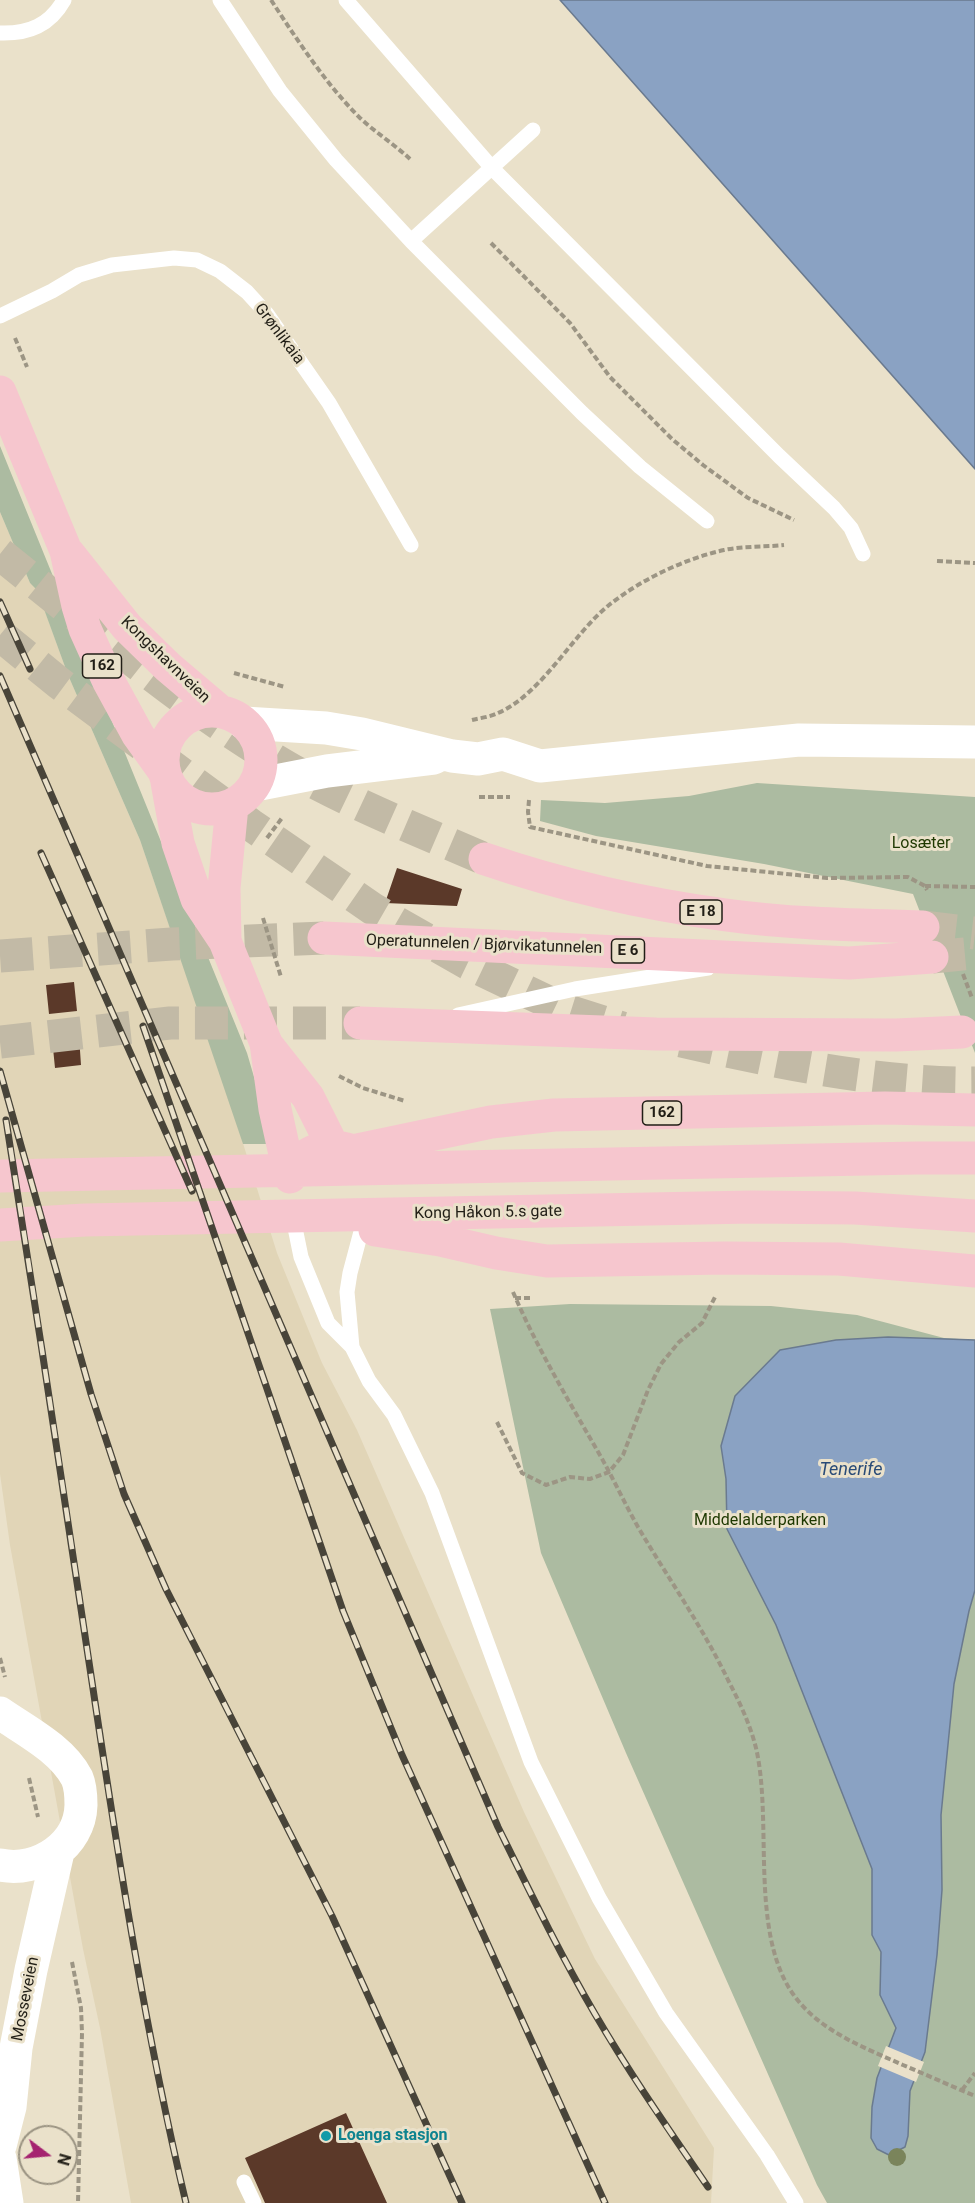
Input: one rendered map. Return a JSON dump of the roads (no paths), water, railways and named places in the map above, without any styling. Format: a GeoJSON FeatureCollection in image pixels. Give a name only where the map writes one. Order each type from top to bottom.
{"type":"FeatureCollection","features":[{"type":"Feature","properties":{"kind":"highway","name":"Kongshavnveien"},"geometry":{"type":"LineString","coordinates":[[0,392],[66,550],[85,629],[108,680],[133,726],[165,776],[178,843],[197,898],[225,941],[266,1043],[275,1109],[290,1177]]}},
{"type":"Feature","properties":{"kind":"highway","name":"Kongshavnveien"},"geometry":{"type":"LineString","coordinates":[[66,550],[127,627],[168,667],[232,717]]}},
{"type":"Feature","properties":{"kind":"highway","name":"162"},"geometry":{"type":"LineString","coordinates":[[210,711],[232,717],[255,736],[261,752],[261,769],[243,795],[220,810],[194,807],[174,793],[165,776],[162,760],[166,742],[176,726],[191,715],[210,711]]}},
{"type":"Feature","properties":{"kind":"highway","name":"Kongshavnveien"},"geometry":{"type":"LineString","coordinates":[[225,941],[224,888],[243,795]]}},
{"type":"Feature","properties":{"kind":"highway","name":"E 18"},"geometry":{"type":"LineString","coordinates":[[486,859],[541,878],[664,906],[729,916],[936,936]]}},
{"type":"Feature","properties":{"kind":"highway","name":"Operatunnelen / Bjørvikatunnelen"},"geometry":{"type":"LineString","coordinates":[[324,938],[849,963],[936,936]]}},
{"type":"Feature","properties":{"kind":"highway"},"geometry":{"type":"LineString","coordinates":[[360,1023],[656,1034],[884,1035],[968,1019]]}},
{"type":"Feature","properties":{"kind":"highway","name":"Kongshavnveien"},"geometry":{"type":"LineString","coordinates":[[266,1043],[308,1097],[343,1149]]}},
{"type":"Feature","properties":{"kind":"highway","name":"162"},"geometry":{"type":"LineString","coordinates":[[292,1213],[287,1195],[290,1177],[306,1155],[314,1150],[343,1149],[491,1122],[554,1115],[885,1108],[975,1110]]}},
{"type":"Feature","properties":{"kind":"highway","name":"162"},"geometry":{"type":"LineString","coordinates":[[343,1149],[368,1163],[378,1182],[379,1192],[374,1212],[362,1228]]}},
{"type":"Feature","properties":{"kind":"highway"},"geometry":{"type":"LineString","coordinates":[[0,1176],[975,1158]]}},
{"type":"Feature","properties":{"kind":"highway","name":"Kong Håkon 5.s gate"},"geometry":{"type":"LineString","coordinates":[[0,1225],[85,1220],[752,1207],[855,1208],[975,1216]]}},
{"type":"Feature","properties":{"kind":"highway"},"geometry":{"type":"LineString","coordinates":[[292,1213],[304,1229],[323,1237],[343,1237],[362,1228],[440,1240],[496,1253],[547,1261],[838,1259],[975,1271]]}},
{"type":"Feature","properties":{"kind":"street"},"geometry":{"type":"LineString","coordinates":[[232,717],[362,734],[452,756],[478,759],[503,754],[540,766],[799,740],[975,742]]}},
{"type":"Feature","properties":{"kind":"street"},"geometry":{"type":"LineString","coordinates":[[243,795],[327,771],[452,756]]}},
{"type":"Feature","properties":{"kind":"street"},"geometry":{"type":"LineString","coordinates":[[0,1713],[62,1758],[77,1779],[81,1797],[78,1823],[72,1837],[30,1860]]}},
{"type":"Feature","properties":{"kind":"street","name":"Mosseveien"},"geometry":{"type":"LineString","coordinates":[[0,2146],[10,2107],[16,2048],[44,1914],[30,1860]]}},
{"type":"Feature","properties":{"kind":"street"},"geometry":{"type":"LineString","coordinates":[[0,2158],[7,2203]]}},
{"type":"Feature","properties":{"kind":"lane"},"geometry":{"type":"LineString","coordinates":[[0,33],[13,34],[39,27],[55,15],[64,0]]}},
{"type":"Feature","properties":{"kind":"lane"},"geometry":{"type":"LineString","coordinates":[[220,0],[280,91],[336,160],[411,241],[590,421],[640,467],[707,521]]}},
{"type":"Feature","properties":{"kind":"lane"},"geometry":{"type":"LineString","coordinates":[[346,0],[492,168],[779,456],[834,508],[851,528],[863,554]]}},
{"type":"Feature","properties":{"kind":"lane"},"geometry":{"type":"LineString","coordinates":[[411,241],[534,130]]}},
{"type":"Feature","properties":{"kind":"lane","name":"Grønlikaia"},"geometry":{"type":"LineString","coordinates":[[0,316],[79,275],[112,265],[174,258],[197,260],[220,271],[247,292],[267,314],[288,344],[329,403],[411,545]]}},
{"type":"Feature","properties":{"kind":"lane"},"geometry":{"type":"LineString","coordinates":[[419,1024],[575,989],[679,974],[758,958]]}},
{"type":"Feature","properties":{"kind":"lane"},"geometry":{"type":"LineString","coordinates":[[292,1213],[301,1257],[328,1323],[352,1347],[369,1381],[394,1415],[432,1493],[531,1762],[599,1898],[666,2013],[767,2155],[796,2203]]}},
{"type":"Feature","properties":{"kind":"lane"},"geometry":{"type":"LineString","coordinates":[[352,1347],[347,1292],[362,1228]]}},
{"type":"Feature","properties":{"kind":"lane"},"geometry":{"type":"LineString","coordinates":[[244,2182],[254,2203]]}},
{"type":"Feature","properties":{"kind":"water"},"geometry":{"type":"Polygon","coordinates":[[[560,0],[975,0],[975,469],[560,0]]]}},
{"type":"Feature","properties":{"kind":"water","name":"Tenerife"},"geometry":{"type":"Polygon","coordinates":[[[888,1337],[975,1340],[975,1590],[954,1684],[941,1815],[942,1890],[937,1955],[925,2052],[910,2091],[908,2136],[905,2147],[889,2155],[877,2149],[871,2138],[872,2107],[877,2078],[896,2028],[880,1995],[881,1952],[872,1935],[872,1869],[776,1625],[727,1529],[726,1479],[721,1446],[735,1396],[780,1350],[836,1340],[888,1337]]]}},
{"type":"Feature","properties":{"kind":"tunnel"},"geometry":{"type":"LineString","coordinates":[[0,554],[142,668],[253,747],[339,795],[485,859]]}},
{"type":"Feature","properties":{"kind":"tunnel"},"geometry":{"type":"LineString","coordinates":[[0,635],[59,683],[251,825],[373,909],[467,963],[565,1010],[622,1028]]}},
{"type":"Feature","properties":{"kind":"tunnel"},"geometry":{"type":"LineString","coordinates":[[923,927],[975,933]]}},
{"type":"Feature","properties":{"kind":"tunnel"},"geometry":{"type":"LineString","coordinates":[[0,956],[172,944],[324,938]]}},
{"type":"Feature","properties":{"kind":"tunnel"},"geometry":{"type":"LineString","coordinates":[[932,957],[975,953]]}},
{"type":"Feature","properties":{"kind":"tunnel"},"geometry":{"type":"LineString","coordinates":[[0,1042],[170,1023],[360,1023]]}},
{"type":"Feature","properties":{"kind":"tunnel"},"geometry":{"type":"LineString","coordinates":[[681,1041],[790,1064],[864,1076],[975,1083]]}},
{"type":"Feature","properties":{"kind":"railway"},"geometry":{"type":"LineString","coordinates":[[0,602],[30,669]]}},
{"type":"Feature","properties":{"kind":"railway"},"geometry":{"type":"LineString","coordinates":[[0,676],[498,1827],[557,1945],[595,2014],[708,2187]]}},
{"type":"Feature","properties":{"kind":"railway"},"geometry":{"type":"LineString","coordinates":[[41,853],[192,1191]]}},
{"type":"Feature","properties":{"kind":"railway"},"geometry":{"type":"LineString","coordinates":[[143,1026],[343,1611],[402,1755],[605,2203]]}},
{"type":"Feature","properties":{"kind":"railway"},"geometry":{"type":"LineString","coordinates":[[0,1071],[91,1394],[124,1494],[166,1589],[332,1916],[462,2203]]}},
{"type":"Feature","properties":{"kind":"railway"},"geometry":{"type":"LineString","coordinates":[[6,1120],[122,1878],[145,2008],[186,2203]]}},
{"type":"Feature","properties":{"kind":"place","name":"Loenga stasjon"},"geometry":{"type":"Point","coordinates":[326,2136]}},
{"type":"Feature","properties":{"kind":"park label","name":"Losæter"},"geometry":{"type":"Point","coordinates":[921,844]}},
{"type":"Feature","properties":{"kind":"park label","name":"Middelalderparken"},"geometry":{"type":"Point","coordinates":[760,1521]}}]}
